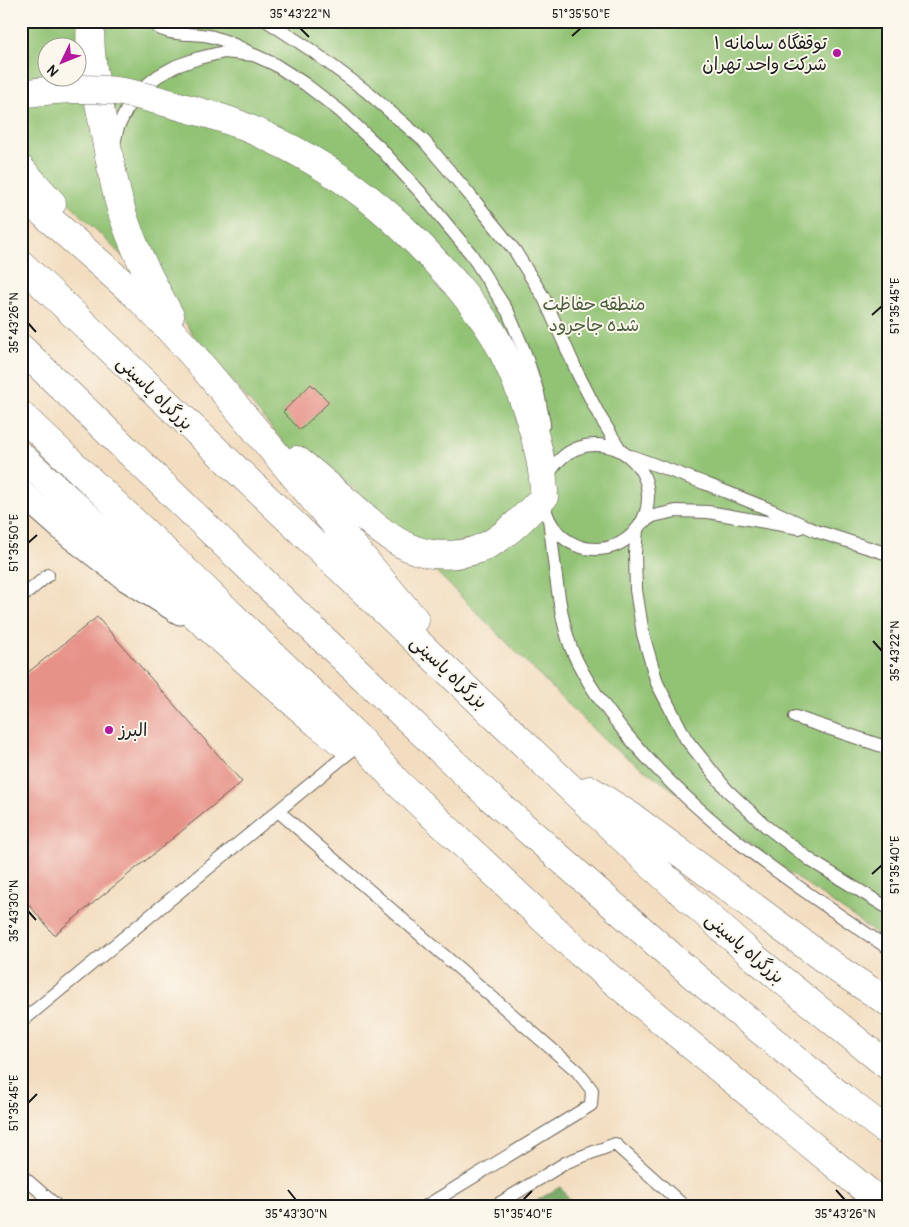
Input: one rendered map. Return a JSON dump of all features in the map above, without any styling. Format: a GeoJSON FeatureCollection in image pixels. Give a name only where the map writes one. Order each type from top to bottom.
{"type":"FeatureCollection","features":[{"type":"Feature","properties":{"kind":"highway"},"geometry":{"type":"LineString","coordinates":[[91,21],[92,60],[119,202],[138,255],[158,295],[192,354]]}},
{"type":"Feature","properties":{"kind":"highway"},"geometry":{"type":"LineString","coordinates":[[21,94],[48,90],[83,89],[117,91],[229,120],[302,154],[335,174],[368,198],[404,228],[456,284],[494,336],[506,360],[525,408],[537,445],[546,497],[492,543],[474,552],[432,554],[409,548],[390,537],[246,419]]}},
{"type":"Feature","properties":{"kind":"highway"},"geometry":{"type":"LineString","coordinates":[[21,169],[192,354],[503,724]]}},
{"type":"Feature","properties":{"kind":"highway"},"geometry":{"type":"LineString","coordinates":[[21,194],[136,295]]}},
{"type":"Feature","properties":{"kind":"highway","name":"بزرگراه یاسینی"},"geometry":{"type":"LineString","coordinates":[[21,264],[648,862],[754,957],[888,1066]]}},
{"type":"Feature","properties":{"kind":"highway"},"geometry":{"type":"LineString","coordinates":[[21,348],[489,796],[694,976],[842,1098],[888,1132]]}},
{"type":"Feature","properties":{"kind":"highway"},"geometry":{"type":"LineString","coordinates":[[21,415],[332,712],[397,782],[580,953],[885,1206]]}},
{"type":"Feature","properties":{"kind":"highway"},"geometry":{"type":"LineString","coordinates":[[21,456],[219,637],[317,723],[397,782]]}},
{"type":"Feature","properties":{"kind":"highway"},"geometry":{"type":"LineString","coordinates":[[537,755],[632,817],[839,970],[888,1010]]}},
{"type":"Feature","properties":{"kind":"highway"},"geometry":{"type":"LineString","coordinates":[[839,970],[888,1002]]}},
{"type":"Feature","properties":{"kind":"street"},"geometry":{"type":"LineString","coordinates":[[21,492],[71,536],[127,579],[219,637]]}},
{"type":"Feature","properties":{"kind":"lane"},"geometry":{"type":"LineString","coordinates":[[151,21],[155,26],[170,33],[212,36],[233,44],[274,64],[305,84],[340,111],[380,148],[421,193],[471,254],[508,312],[525,353],[538,393],[547,438],[546,497],[560,608],[571,649],[588,683],[612,717],[640,750],[666,778],[719,827],[801,889],[888,948]]}},
{"type":"Feature","properties":{"kind":"lane"},"geometry":{"type":"LineString","coordinates":[[267,21],[311,50],[373,97],[424,141],[515,251],[544,298],[578,374],[599,415],[625,453],[639,466],[646,479],[649,494],[648,509],[640,526],[635,553],[636,590],[644,634],[657,683],[686,739],[727,790],[768,828],[813,862],[888,908]]}},
{"type":"Feature","properties":{"kind":"lane"},"geometry":{"type":"LineString","coordinates":[[110,161],[118,127],[127,109],[143,88],[158,76],[176,66],[224,52],[254,54]]}},
{"type":"Feature","properties":{"kind":"lane"},"geometry":{"type":"LineString","coordinates":[[816,531],[708,512],[676,511],[652,516],[624,542],[608,548],[590,549],[574,544],[559,534],[546,497],[553,467],[564,456],[577,448],[592,444],[607,445],[771,510],[816,531],[888,554]]}},
{"type":"Feature","properties":{"kind":"lane"},"geometry":{"type":"LineString","coordinates":[[21,598],[48,575]]}},
{"type":"Feature","properties":{"kind":"lane"},"geometry":{"type":"LineString","coordinates":[[795,718],[888,748]]}},
{"type":"Feature","properties":{"kind":"lane"},"geometry":{"type":"LineString","coordinates":[[21,1022],[352,750]]}},
{"type":"Feature","properties":{"kind":"lane"},"geometry":{"type":"LineString","coordinates":[[278,811],[577,1071],[592,1090],[591,1105],[426,1206]]}},
{"type":"Feature","properties":{"kind":"lane"},"geometry":{"type":"LineString","coordinates":[[495,1206],[568,1162],[615,1144],[684,1206]]}},
{"type":"Feature","properties":{"kind":"lane"},"geometry":{"type":"LineString","coordinates":[[21,1175],[56,1206]]}},
{"type":"Feature","properties":{"kind":"green space","name":"منطقه حفاظت شده جاجرود"},"geometry":{"type":"Polygon","coordinates":[[[21,21],[888,21],[888,942],[607,743],[351,486],[318,468],[287,446],[194,336],[179,313],[21,155],[21,21]]]}},
{"type":"Feature","properties":{"kind":"green space"},"geometry":{"type":"Polygon","coordinates":[[[560,1187],[574,1206],[528,1206],[560,1187]]]}},
{"type":"Feature","properties":{"kind":"building"},"geometry":{"type":"Polygon","coordinates":[[[311,384],[329,402],[300,430],[283,412],[311,384]]]}},
{"type":"Feature","properties":{"kind":"building","name":"البرز"},"geometry":{"type":"Polygon","coordinates":[[[97,617],[242,782],[54,935],[21,895],[21,678],[97,617]]]}},
{"type":"Feature","properties":{"kind":"place","name":"توقفگاه سامانه ۱ شرکت واحد تهران"},"geometry":{"type":"Point","coordinates":[837,53]}},
{"type":"Feature","properties":{"kind":"place","name":"البرز"},"geometry":{"type":"Point","coordinates":[109,730]}}]}
